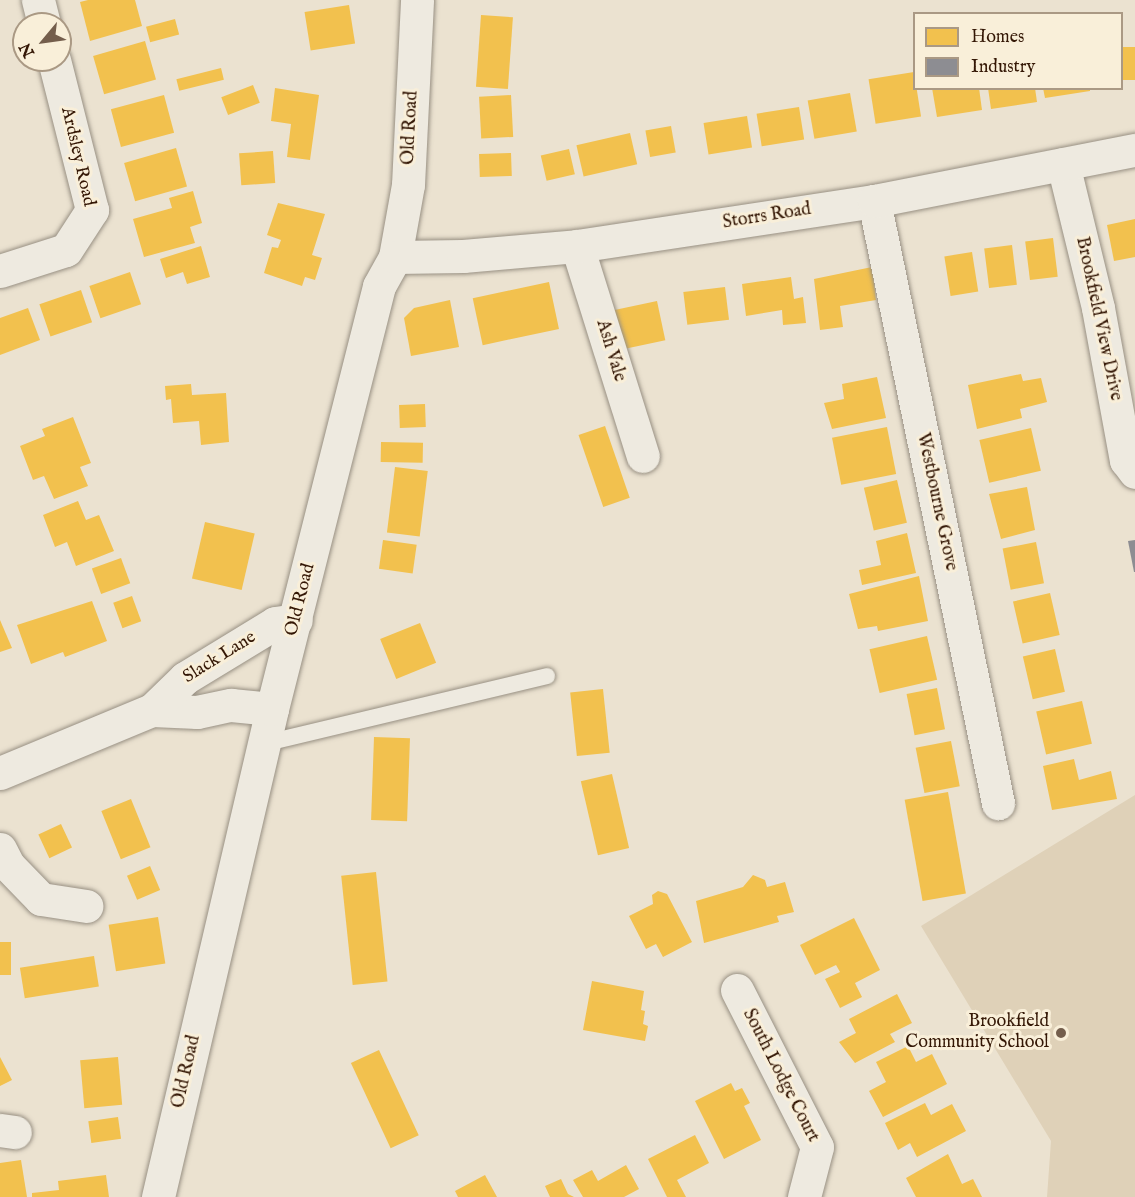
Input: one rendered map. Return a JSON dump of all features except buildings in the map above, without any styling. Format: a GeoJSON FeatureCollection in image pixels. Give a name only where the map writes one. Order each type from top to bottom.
{"type":"FeatureCollection","features":[{"type":"Feature","properties":{"kind":"street","name":"Old Road"},"geometry":{"type":"LineString","coordinates":[[158,1197],[262,744],[296,620],[380,286],[394,257],[408,185],[417,0]]}},
{"type":"Feature","properties":{"kind":"street","name":"Ardsley Road"},"geometry":{"type":"LineString","coordinates":[[0,271],[66,250],[92,210],[57,72]]}},
{"type":"Feature","properties":{"kind":"street","name":"Storrs Road"},"geometry":{"type":"LineString","coordinates":[[394,257],[463,256],[577,246],[874,201],[1135,150]]}},
{"type":"Feature","properties":{"kind":"street","name":"Brookfield View Drive"},"geometry":{"type":"LineString","coordinates":[[1063,164],[1098,308],[1126,460],[1135,472]]}},
{"type":"Feature","properties":{"kind":"street","name":"Westbourne Grove"},"geometry":{"type":"LineString","coordinates":[[874,201],[998,803]]}},
{"type":"Feature","properties":{"kind":"street","name":"Ash Vale"},"geometry":{"type":"LineString","coordinates":[[577,246],[643,456]]}},
{"type":"Feature","properties":{"kind":"street","name":"Slack Lane"},"geometry":{"type":"LineString","coordinates":[[0,773],[152,710],[185,678],[275,623],[296,620]]}},
{"type":"Feature","properties":{"kind":"street","name":"Slack Lane"},"geometry":{"type":"LineString","coordinates":[[152,710],[197,712],[231,705],[272,709]]}},
{"type":"Feature","properties":{"kind":"street"},"geometry":{"type":"LineString","coordinates":[[0,849],[8,865],[41,899],[86,906]]}},
{"type":"Feature","properties":{"kind":"street","name":"South Lodge Court"},"geometry":{"type":"LineString","coordinates":[[737,990],[817,1147],[808,1193],[804,1197]]}},
{"type":"Feature","properties":{"kind":"lane"},"geometry":{"type":"LineString","coordinates":[[262,744],[547,676]]}},
{"type":"Feature","properties":{"kind":"shaded area","name":"Brookfield Community School"},"geometry":{"type":"Polygon","coordinates":[[[1135,795],[1135,1197],[1047,1197],[1051,1141],[921,926],[1135,795]]]}},
{"type":"Feature","properties":{"kind":"place","name":"Brookfield Community School"},"geometry":{"type":"Point","coordinates":[1061,1033]}}]}
